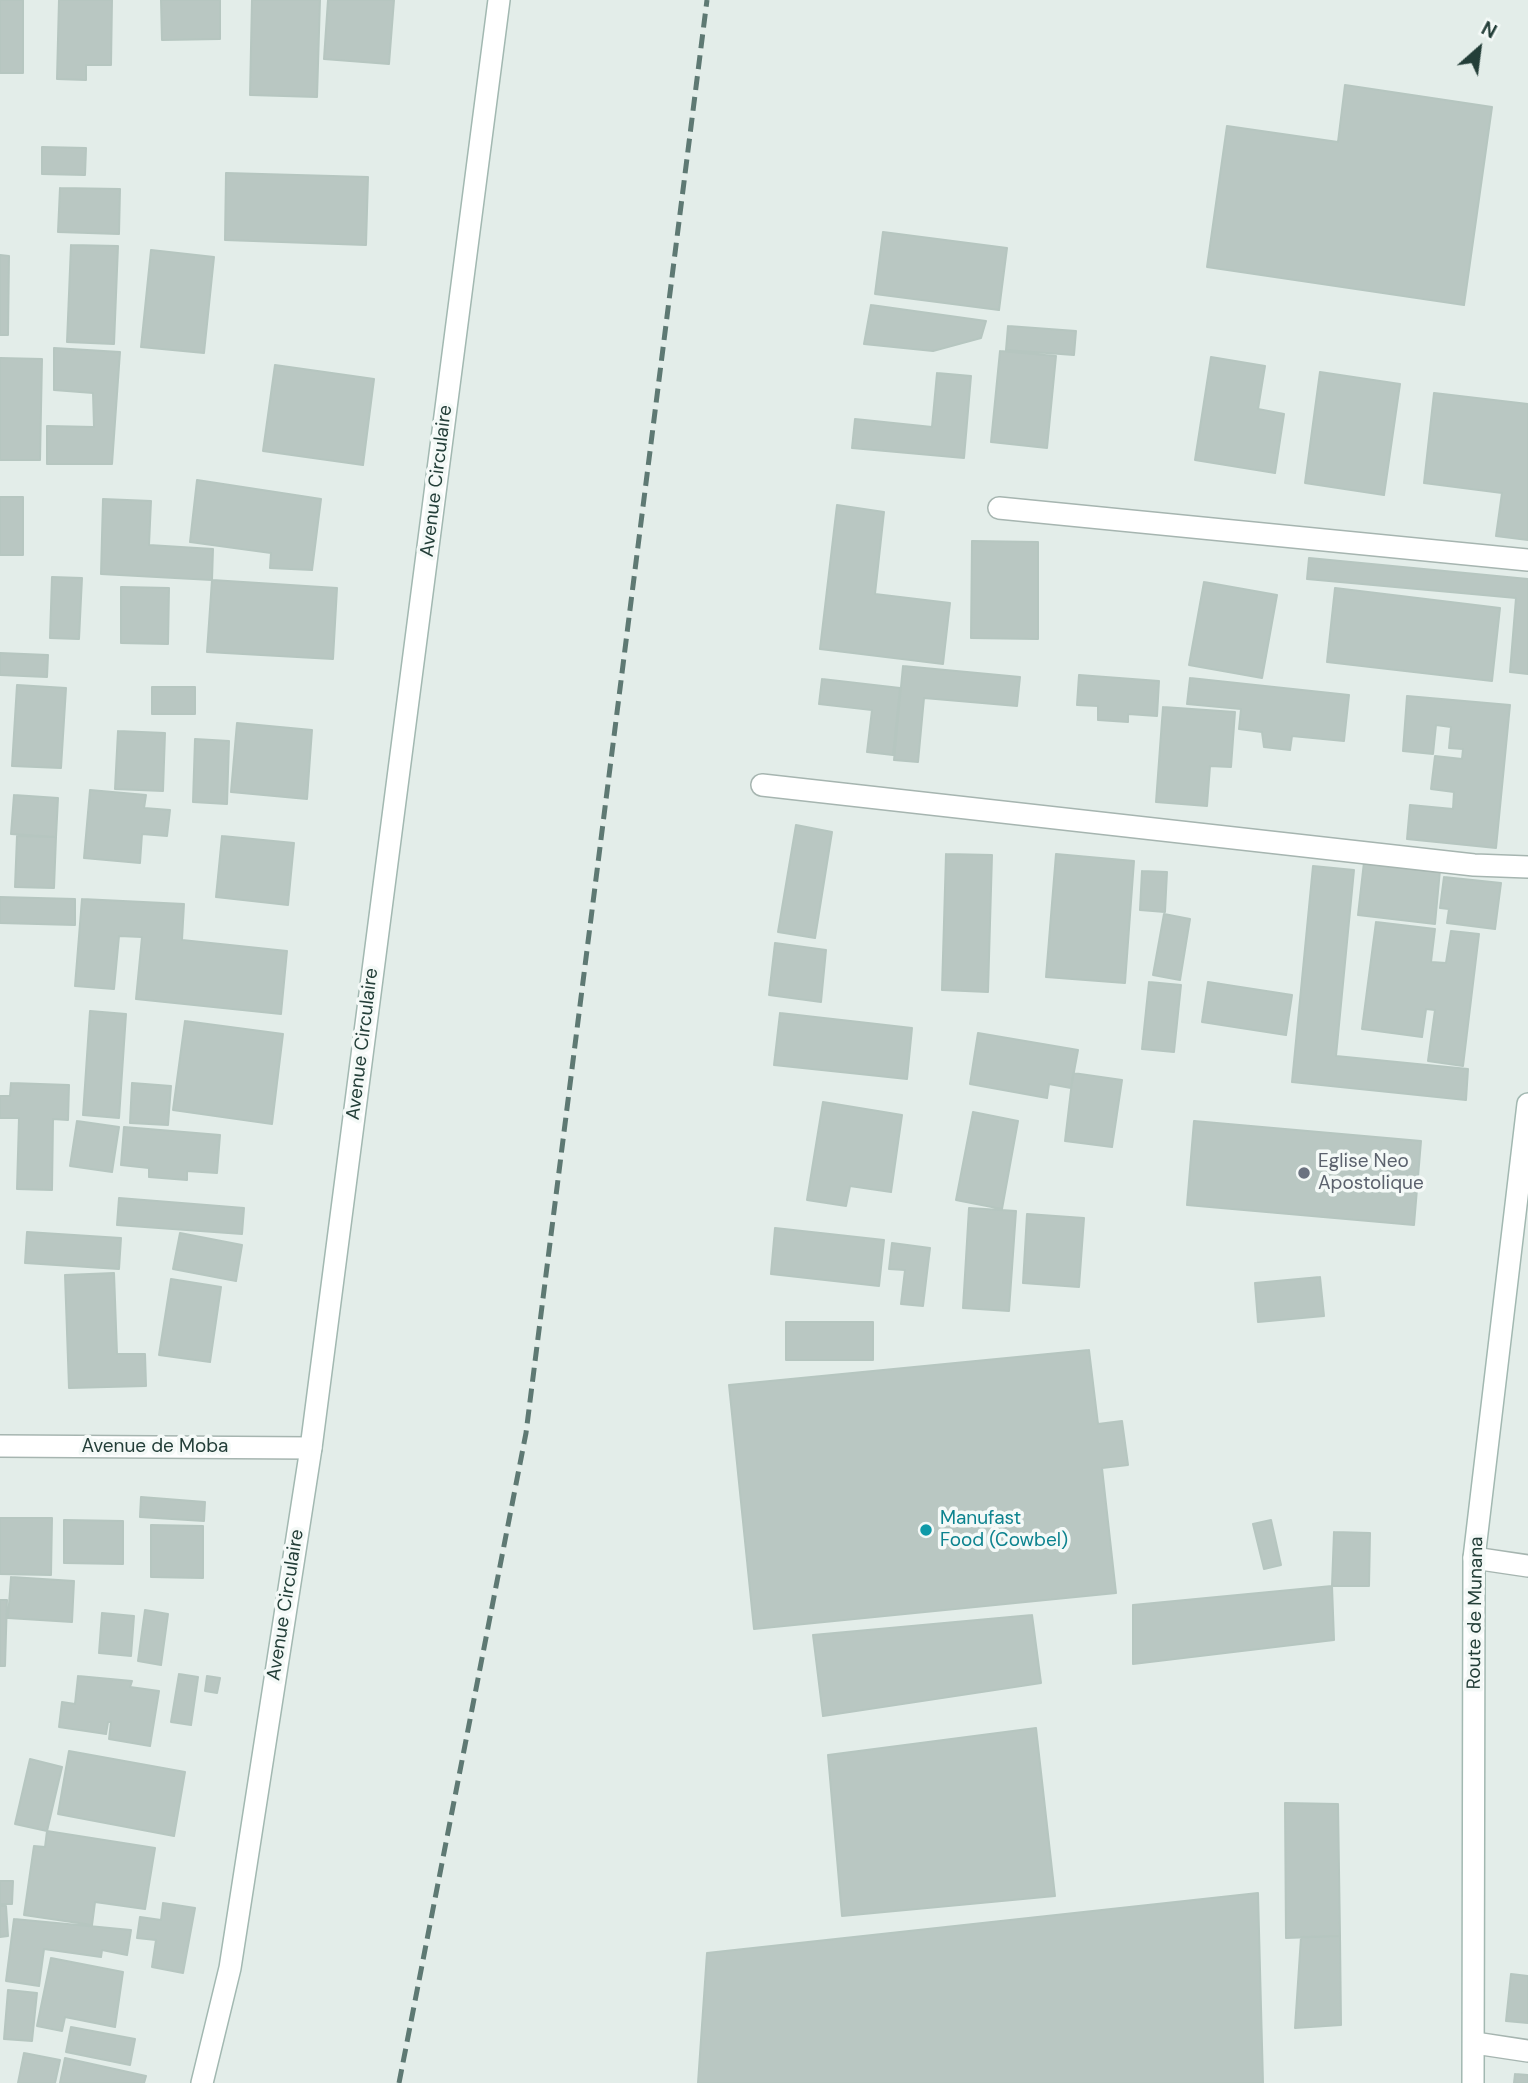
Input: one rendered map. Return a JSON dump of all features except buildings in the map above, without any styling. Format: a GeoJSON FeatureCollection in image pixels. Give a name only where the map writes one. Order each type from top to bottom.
{"type":"FeatureCollection","features":[{"type":"Feature","properties":{"kind":"street","name":"Avenue Circulaire"},"geometry":{"type":"LineString","coordinates":[[202,2083],[230,1968],[311,1448],[499,0]]}},
{"type":"Feature","properties":{"kind":"street"},"geometry":{"type":"LineString","coordinates":[[999,508],[1528,560]]}},
{"type":"Feature","properties":{"kind":"street"},"geometry":{"type":"LineString","coordinates":[[762,785],[1474,865],[1528,867]]}},
{"type":"Feature","properties":{"kind":"street","name":"Route de Munana"},"geometry":{"type":"LineString","coordinates":[[1473,2083],[1474,1558],[1528,1104]]}},
{"type":"Feature","properties":{"kind":"street","name":"Avenue de Moba"},"geometry":{"type":"LineString","coordinates":[[0,1446],[311,1448]]}},
{"type":"Feature","properties":{"kind":"street"},"geometry":{"type":"LineString","coordinates":[[1474,1558],[1528,1566]]}},
{"type":"Feature","properties":{"kind":"street"},"geometry":{"type":"LineString","coordinates":[[1475,2043],[1528,2051]]}},
{"type":"Feature","properties":{"kind":"railway"},"geometry":{"type":"LineString","coordinates":[[399,2083],[526,1433],[707,0]]}},
{"type":"Feature","properties":{"kind":"place","name":"Eglise Neo Apostolique"},"geometry":{"type":"Point","coordinates":[1304,1173]}},
{"type":"Feature","properties":{"kind":"place","name":"Manufast Food (Cowbel)"},"geometry":{"type":"Point","coordinates":[926,1530]}}]}
